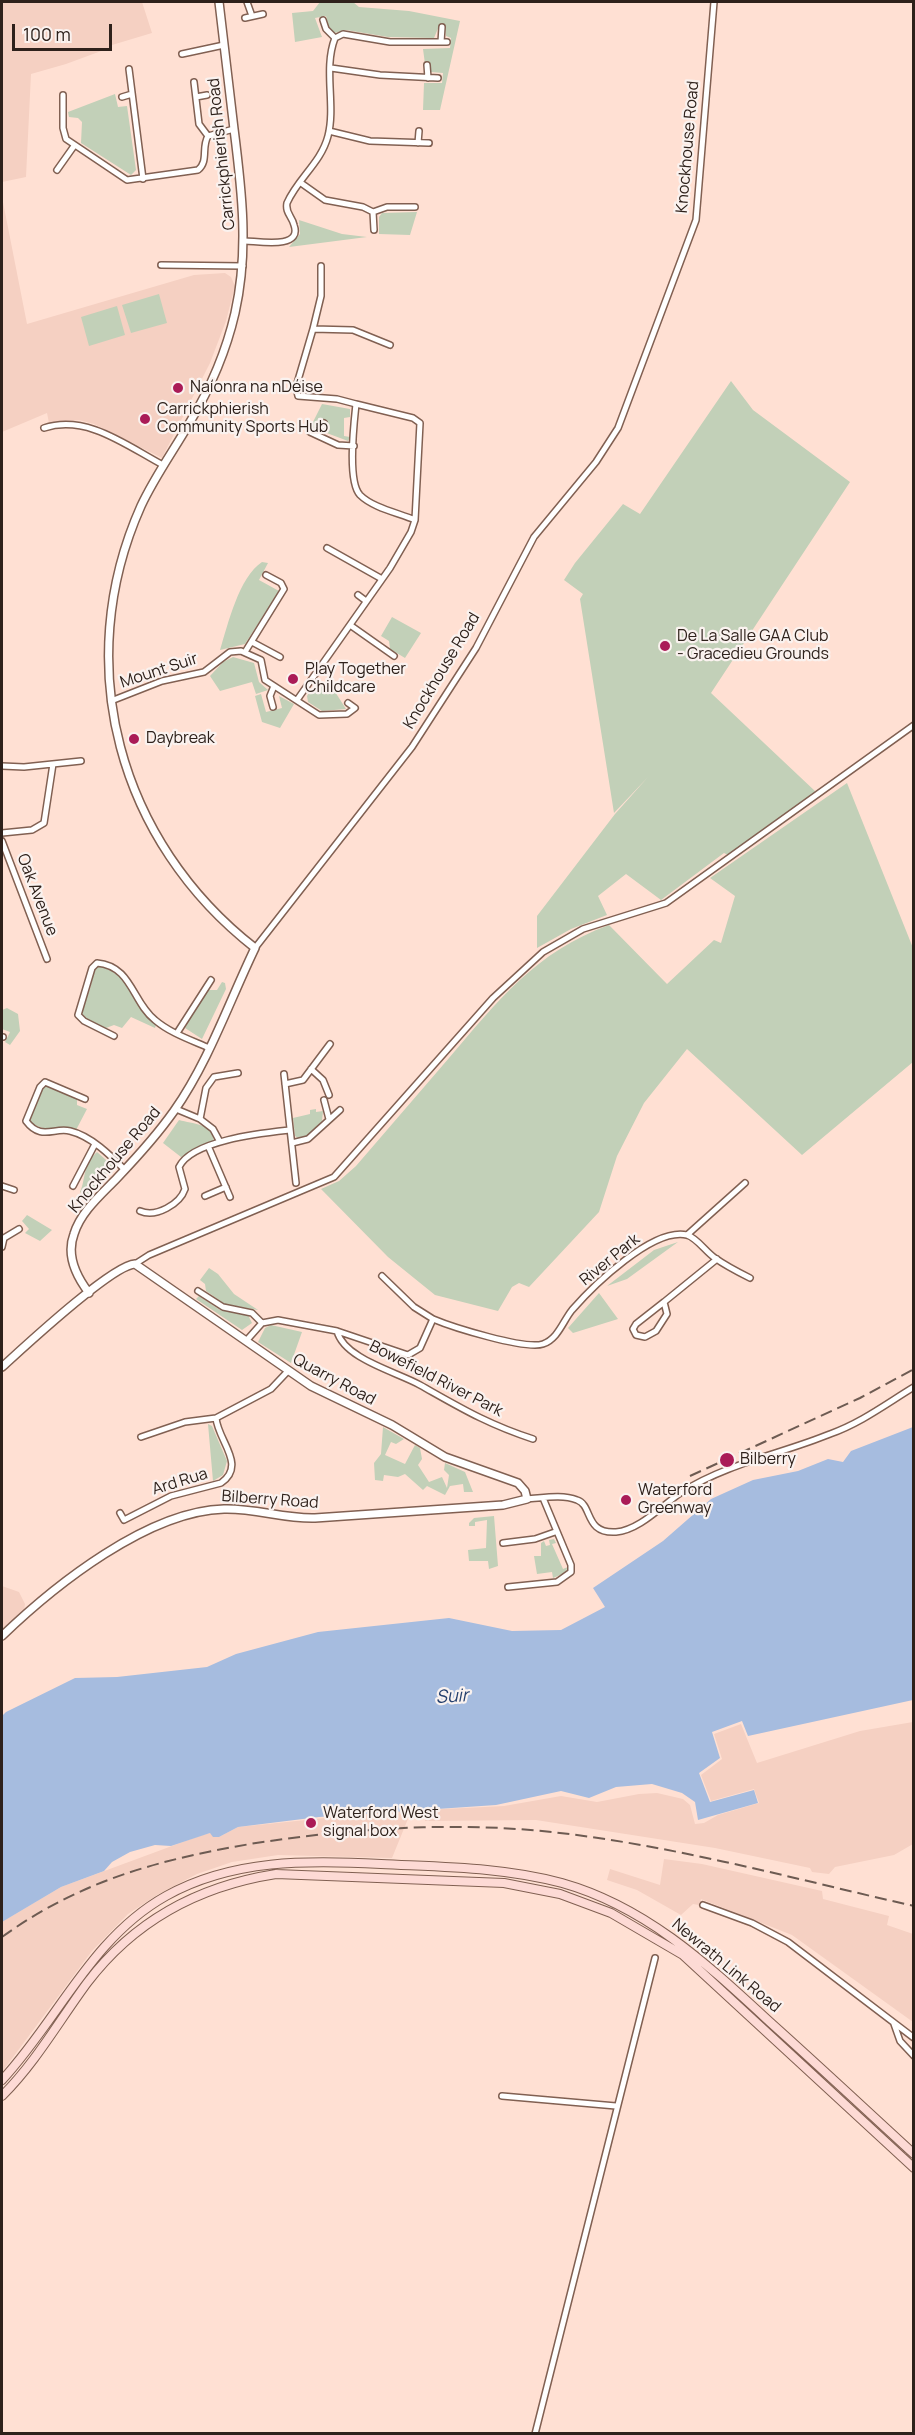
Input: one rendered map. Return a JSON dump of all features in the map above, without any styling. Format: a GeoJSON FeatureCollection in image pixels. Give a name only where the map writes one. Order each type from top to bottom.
{"type":"FeatureCollection","features":[{"type":"Feature","properties":{"kind":"main road","name":"Newrath Link Road"},"geometry":{"type":"LineString","coordinates":[[2,2080],[29,2048],[94,1958],[130,1922],[166,1896],[216,1875],[261,1865],[315,1860],[436,1867],[538,1877],[579,1889],[614,1904],[661,1929],[690,1949],[914,2154]]}},
{"type":"Feature","properties":{"kind":"main road","name":"Newrath Link Road"},"geometry":{"type":"LineString","coordinates":[[2,2096],[36,2056],[102,1965],[136,1931],[198,1894],[242,1880],[276,1874],[362,1875],[504,1882],[581,1900],[611,1912],[668,1944],[914,2168]]}},
{"type":"Feature","properties":{"kind":"street","name":"Carrickphierish Road"},"geometry":{"type":"LineString","coordinates":[[219,2],[244,205],[243,266],[232,326],[216,373],[163,465],[133,526],[115,587],[109,641],[111,701],[127,770],[156,835],[198,896],[255,948]]}},
{"type":"Feature","properties":{"kind":"street"},"geometry":{"type":"LineString","coordinates":[[247,2],[252,16]]}},
{"type":"Feature","properties":{"kind":"street","name":"Knockhouse Road"},"geometry":{"type":"LineString","coordinates":[[89,1293],[73,1265],[73,1236],[88,1210],[176,1109],[209,1048],[255,948],[412,747],[471,656],[534,537],[596,462],[618,428],[696,220],[714,2]]}},
{"type":"Feature","properties":{"kind":"street"},"geometry":{"type":"LineString","coordinates":[[244,18],[263,14]]}},
{"type":"Feature","properties":{"kind":"street"},"geometry":{"type":"LineString","coordinates":[[323,20],[326,29],[335,38]]}},
{"type":"Feature","properties":{"kind":"street"},"geometry":{"type":"LineString","coordinates":[[335,38],[343,34],[390,42],[444,42],[441,27]]}},
{"type":"Feature","properties":{"kind":"street"},"geometry":{"type":"LineString","coordinates":[[245,241],[281,243],[290,239],[295,227],[286,206],[320,157],[329,131],[331,68],[335,38]]}},
{"type":"Feature","properties":{"kind":"street"},"geometry":{"type":"LineString","coordinates":[[182,54],[224,45]]}},
{"type":"Feature","properties":{"kind":"street"},"geometry":{"type":"LineString","coordinates":[[427,65],[428,78]]}},
{"type":"Feature","properties":{"kind":"street"},"geometry":{"type":"LineString","coordinates":[[331,68],[380,75],[438,78]]}},
{"type":"Feature","properties":{"kind":"street"},"geometry":{"type":"LineString","coordinates":[[129,69],[143,179]]}},
{"type":"Feature","properties":{"kind":"street"},"geometry":{"type":"LineString","coordinates":[[194,82],[200,127],[208,136]]}},
{"type":"Feature","properties":{"kind":"street"},"geometry":{"type":"LineString","coordinates":[[122,97],[132,94]]}},
{"type":"Feature","properties":{"kind":"street"},"geometry":{"type":"LineString","coordinates":[[63,95],[63,131],[74,146],[124,179],[143,179],[198,170],[204,163],[204,146],[208,136]]}},
{"type":"Feature","properties":{"kind":"street"},"geometry":{"type":"LineString","coordinates":[[196,97],[207,95]]}},
{"type":"Feature","properties":{"kind":"street"},"geometry":{"type":"LineString","coordinates":[[208,136],[234,129]]}},
{"type":"Feature","properties":{"kind":"street"},"geometry":{"type":"LineString","coordinates":[[329,131],[370,141],[429,143]]}},
{"type":"Feature","properties":{"kind":"street"},"geometry":{"type":"LineString","coordinates":[[418,142],[419,131]]}},
{"type":"Feature","properties":{"kind":"street"},"geometry":{"type":"LineString","coordinates":[[56,172],[74,146]]}},
{"type":"Feature","properties":{"kind":"street"},"geometry":{"type":"LineString","coordinates":[[301,183],[326,200],[363,207],[373,212],[387,207],[415,207]]}},
{"type":"Feature","properties":{"kind":"street"},"geometry":{"type":"LineString","coordinates":[[373,212],[374,230]]}},
{"type":"Feature","properties":{"kind":"street"},"geometry":{"type":"LineString","coordinates":[[161,265],[243,266]]}},
{"type":"Feature","properties":{"kind":"street"},"geometry":{"type":"LineString","coordinates":[[297,700],[382,579],[404,545],[415,520],[420,423],[413,418],[337,399],[298,396],[296,387],[321,296],[321,266]]}},
{"type":"Feature","properties":{"kind":"street"},"geometry":{"type":"LineString","coordinates":[[313,329],[353,330],[390,345]]}},
{"type":"Feature","properties":{"kind":"street"},"geometry":{"type":"LineString","coordinates":[[356,404],[354,478],[360,494],[415,520]]}},
{"type":"Feature","properties":{"kind":"street"},"geometry":{"type":"LineString","coordinates":[[317,435],[324,423]]}},
{"type":"Feature","properties":{"kind":"street"},"geometry":{"type":"LineString","coordinates":[[44,429],[64,424],[85,426],[163,465]]}},
{"type":"Feature","properties":{"kind":"street"},"geometry":{"type":"LineString","coordinates":[[310,432],[338,445],[354,446]]}},
{"type":"Feature","properties":{"kind":"street"},"geometry":{"type":"LineString","coordinates":[[327,548],[382,579]]}},
{"type":"Feature","properties":{"kind":"street"},"geometry":{"type":"LineString","coordinates":[[266,575],[281,583],[284,589],[245,652],[261,660],[264,678],[322,716],[348,714],[355,708],[348,703]]}},
{"type":"Feature","properties":{"kind":"street"},"geometry":{"type":"LineString","coordinates":[[358,595],[366,601]]}},
{"type":"Feature","properties":{"kind":"street"},"geometry":{"type":"LineString","coordinates":[[350,624],[394,656]]}},
{"type":"Feature","properties":{"kind":"street"},"geometry":{"type":"LineString","coordinates":[[382,647],[386,640]]}},
{"type":"Feature","properties":{"kind":"street"},"geometry":{"type":"LineString","coordinates":[[252,642],[280,657]]}},
{"type":"Feature","properties":{"kind":"street","name":"Mount Suir"},"geometry":{"type":"LineString","coordinates":[[111,701],[162,681],[204,672],[230,652],[245,652]]}},
{"type":"Feature","properties":{"kind":"street"},"geometry":{"type":"LineString","coordinates":[[273,707],[270,696],[274,686]]}},
{"type":"Feature","properties":{"kind":"street"},"geometry":{"type":"LineString","coordinates":[[2,1367],[89,1293],[125,1266],[135,1264],[148,1255],[334,1177],[493,998],[543,952],[564,938],[593,924],[666,903],[914,724]]}},
{"type":"Feature","properties":{"kind":"street"},"geometry":{"type":"LineString","coordinates":[[2,766],[81,761]]}},
{"type":"Feature","properties":{"kind":"street"},"geometry":{"type":"LineString","coordinates":[[2,833],[35,829],[44,823],[53,764]]}},
{"type":"Feature","properties":{"kind":"street","name":"Oak Avenue"},"geometry":{"type":"LineString","coordinates":[[2,841],[47,958]]}},
{"type":"Feature","properties":{"kind":"street"},"geometry":{"type":"LineString","coordinates":[[114,1036],[82,1020],[78,1015],[92,968],[97,963],[125,976],[149,1015],[177,1033],[209,1048]]}},
{"type":"Feature","properties":{"kind":"street"},"geometry":{"type":"LineString","coordinates":[[177,1033],[211,980]]}},
{"type":"Feature","properties":{"kind":"street"},"geometry":{"type":"LineString","coordinates":[[285,1084],[300,1082],[330,1044]]}},
{"type":"Feature","properties":{"kind":"street"},"geometry":{"type":"LineString","coordinates":[[311,1069],[323,1080],[329,1095]]}},
{"type":"Feature","properties":{"kind":"street"},"geometry":{"type":"LineString","coordinates":[[200,1119],[209,1081],[218,1076],[238,1073]]}},
{"type":"Feature","properties":{"kind":"street"},"geometry":{"type":"LineString","coordinates":[[284,1074],[296,1183]]}},
{"type":"Feature","properties":{"kind":"street"},"geometry":{"type":"LineString","coordinates":[[85,1099],[45,1082],[40,1087],[26,1122],[46,1133],[69,1131],[94,1144],[125,1170]]}},
{"type":"Feature","properties":{"kind":"street"},"geometry":{"type":"LineString","coordinates":[[324,1100],[329,1119]]}},
{"type":"Feature","properties":{"kind":"street"},"geometry":{"type":"LineString","coordinates":[[176,1109],[200,1119],[213,1129],[220,1142]]}},
{"type":"Feature","properties":{"kind":"street"},"geometry":{"type":"LineString","coordinates":[[292,1143],[306,1140],[340,1110]]}},
{"type":"Feature","properties":{"kind":"street"},"geometry":{"type":"LineString","coordinates":[[141,1211],[152,1213],[178,1201],[185,1189],[179,1173],[180,1164],[220,1142],[242,1135],[290,1130]]}},
{"type":"Feature","properties":{"kind":"street"},"geometry":{"type":"LineString","coordinates":[[73,1186],[94,1144]]}},
{"type":"Feature","properties":{"kind":"street"},"geometry":{"type":"LineString","coordinates":[[209,1148],[231,1197]]}},
{"type":"Feature","properties":{"kind":"street"},"geometry":{"type":"LineString","coordinates":[[745,1183],[687,1235],[717,1259],[750,1278]]}},
{"type":"Feature","properties":{"kind":"street"},"geometry":{"type":"LineString","coordinates":[[2,1186],[14,1190]]}},
{"type":"Feature","properties":{"kind":"street"},"geometry":{"type":"LineString","coordinates":[[205,1196],[226,1187]]}},
{"type":"Feature","properties":{"kind":"street"},"geometry":{"type":"LineString","coordinates":[[2,1247],[3,1236],[20,1229]]}},
{"type":"Feature","properties":{"kind":"street","name":"River Park"},"geometry":{"type":"LineString","coordinates":[[433,1319],[522,1344],[539,1345],[555,1336],[583,1300],[625,1261],[664,1237],[687,1235]]}},
{"type":"Feature","properties":{"kind":"street"},"geometry":{"type":"LineString","coordinates":[[664,1302],[668,1314],[659,1328],[645,1337],[636,1335],[633,1329],[636,1324],[717,1259]]}},
{"type":"Feature","properties":{"kind":"street","name":"Quarry Road"},"geometry":{"type":"LineString","coordinates":[[135,1264],[321,1392],[392,1425],[445,1458],[518,1483],[525,1491],[527,1499]]}},
{"type":"Feature","properties":{"kind":"street"},"geometry":{"type":"LineString","coordinates":[[381,1276],[414,1306],[433,1319]]}},
{"type":"Feature","properties":{"kind":"street"},"geometry":{"type":"LineString","coordinates":[[198,1291],[223,1307],[252,1313],[262,1323],[246,1341]]}},
{"type":"Feature","properties":{"kind":"street","name":"Bowefield River Park"},"geometry":{"type":"LineString","coordinates":[[262,1323],[278,1320],[338,1330],[408,1355],[420,1348],[433,1319]]}},
{"type":"Feature","properties":{"kind":"street","name":"Bowefield River Park"},"geometry":{"type":"LineString","coordinates":[[338,1330],[345,1345],[367,1360],[420,1385],[480,1419],[533,1439]]}},
{"type":"Feature","properties":{"kind":"street"},"geometry":{"type":"LineString","coordinates":[[141,1437],[185,1422],[216,1418],[271,1389],[288,1371]]}},
{"type":"Feature","properties":{"kind":"street","name":"Bilberry Road"},"geometry":{"type":"LineString","coordinates":[[2,1636],[46,1597],[111,1552],[154,1526],[191,1514],[238,1509],[287,1518],[315,1518],[503,1505],[527,1499],[575,1499],[583,1504],[588,1518],[602,1530],[624,1530],[697,1484],[744,1462],[851,1426],[914,1387]]}},
{"type":"Feature","properties":{"kind":"street","name":"Ard Rua"},"geometry":{"type":"LineString","coordinates":[[120,1513],[124,1520],[164,1498],[221,1483],[227,1479],[231,1472],[232,1460],[216,1418]]}},
{"type":"Feature","properties":{"kind":"street"},"geometry":{"type":"LineString","coordinates":[[508,1587],[557,1582],[569,1575],[571,1565],[555,1532],[543,1498]]}},
{"type":"Feature","properties":{"kind":"street"},"geometry":{"type":"LineString","coordinates":[[503,1543],[535,1539],[555,1532]]}},
{"type":"Feature","properties":{"kind":"street"},"geometry":{"type":"LineString","coordinates":[[702,1905],[769,1930],[914,2038]]}},
{"type":"Feature","properties":{"kind":"street"},"geometry":{"type":"LineString","coordinates":[[535,2433],[655,1958]]}},
{"type":"Feature","properties":{"kind":"street"},"geometry":{"type":"LineString","coordinates":[[893,2022],[900,2041],[914,2055]]}},
{"type":"Feature","properties":{"kind":"street"},"geometry":{"type":"LineString","coordinates":[[502,2096],[616,2106]]}},
{"type":"Feature","properties":{"kind":"shaded area"},"geometry":{"type":"Polygon","coordinates":[[[2,2],[142,2],[152,33],[31,74],[26,177],[2,182],[2,2]]]}},
{"type":"Feature","properties":{"kind":"shaded area"},"geometry":{"type":"Polygon","coordinates":[[[2,197],[27,324],[194,275],[225,273],[231,277],[235,286],[226,321],[210,363],[162,458],[94,424],[79,420],[49,423],[47,413],[2,432],[2,197]]]}},
{"type":"Feature","properties":{"kind":"shaded area"},"geometry":{"type":"Polygon","coordinates":[[[2,1586],[19,1592],[25,1604],[24,1611],[2,1632],[2,1586]]]}},
{"type":"Feature","properties":{"kind":"shaded area"},"geometry":{"type":"Polygon","coordinates":[[[913,1722],[913,1844],[894,1855],[835,1867],[829,1874],[812,1872],[810,1868],[715,1848],[536,1820],[425,1821],[424,1810],[504,1806],[561,1796],[597,1802],[657,1793],[683,1799],[690,1805],[695,1824],[704,1823],[718,1815],[759,1803],[754,1789],[711,1801],[701,1775],[722,1759],[714,1734],[741,1724],[757,1763],[860,1731],[913,1722]]]}},
{"type":"Feature","properties":{"kind":"shaded area"},"geometry":{"type":"Polygon","coordinates":[[[412,1809],[392,1858],[278,1855],[232,1862],[197,1874],[157,1895],[128,1914],[92,1951],[2,2072],[2,1922],[5,1920],[61,1887],[210,1833],[219,1837],[238,1827],[412,1809]]]}},
{"type":"Feature","properties":{"kind":"shaded area"},"geometry":{"type":"Polygon","coordinates":[[[664,1859],[702,1864],[822,1891],[823,1899],[889,1916],[887,1925],[913,1934],[913,2022],[792,1935],[701,1899],[699,1905],[693,1904],[681,1915],[637,1890],[607,1880],[610,1869],[660,1885],[664,1859]]]}},
{"type":"Feature","properties":{"kind":"green space"},"geometry":{"type":"Polygon","coordinates":[[[320,2],[353,2],[359,7],[409,11],[460,21],[440,110],[423,110],[424,83],[442,83],[443,73],[431,72],[430,63],[425,64],[423,49],[450,48],[451,38],[446,36],[445,27],[439,26],[434,38],[388,37],[346,30],[334,33],[329,28],[326,16],[315,18],[322,37],[295,42],[292,13],[313,11],[320,2]]]}},
{"type":"Feature","properties":{"kind":"green space"},"geometry":{"type":"Polygon","coordinates":[[[115,94],[118,107],[127,106],[136,170],[131,175],[81,143],[82,122],[78,118],[69,117],[68,112],[115,94]]]}},
{"type":"Feature","properties":{"kind":"green space"},"geometry":{"type":"Polygon","coordinates":[[[417,212],[410,235],[379,234],[379,217],[382,213],[417,212]]]}},
{"type":"Feature","properties":{"kind":"green space"},"geometry":{"type":"Polygon","coordinates":[[[299,220],[342,234],[367,237],[289,247],[300,234],[299,220]]]}},
{"type":"Feature","properties":{"kind":"green space"},"geometry":{"type":"Polygon","coordinates":[[[159,294],[167,323],[131,333],[122,305],[159,294]]]}},
{"type":"Feature","properties":{"kind":"green space"},"geometry":{"type":"Polygon","coordinates":[[[117,306],[125,335],[89,346],[81,317],[117,306]]]}},
{"type":"Feature","properties":{"kind":"green space","name":"De La Salle GAA Club - Gracedieu Grounds"},"geometry":{"type":"Polygon","coordinates":[[[731,381],[753,410],[850,482],[711,693],[816,792],[728,855],[724,853],[661,900],[626,874],[598,896],[607,915],[571,929],[537,948],[537,916],[615,814],[648,777],[614,813],[580,599],[583,594],[564,580],[623,504],[640,514],[731,381]]]}},
{"type":"Feature","properties":{"kind":"green space"},"geometry":{"type":"Polygon","coordinates":[[[322,404],[350,409],[350,417],[344,418],[344,436],[350,437],[348,441],[324,432],[328,425],[323,422],[317,431],[310,428],[322,404]]]}},
{"type":"Feature","properties":{"kind":"green space"},"geometry":{"type":"Polygon","coordinates":[[[262,562],[268,563],[259,580],[279,591],[245,644],[220,650],[241,590],[247,578],[262,562]]]}},
{"type":"Feature","properties":{"kind":"green space"},"geometry":{"type":"Polygon","coordinates":[[[392,617],[421,633],[405,658],[390,649],[389,641],[381,636],[392,617]]]}},
{"type":"Feature","properties":{"kind":"green space"},"geometry":{"type":"Polygon","coordinates":[[[233,657],[254,663],[259,682],[268,690],[256,694],[252,682],[220,691],[210,676],[223,662],[233,657]]]}},
{"type":"Feature","properties":{"kind":"green space"},"geometry":{"type":"Polygon","coordinates":[[[315,684],[332,687],[346,709],[322,711],[308,702],[307,696],[315,684]]]}},
{"type":"Feature","properties":{"kind":"green space"},"geometry":{"type":"Polygon","coordinates":[[[261,694],[266,712],[282,708],[279,696],[294,704],[280,728],[262,722],[255,696],[261,694]]]}},
{"type":"Feature","properties":{"kind":"green space"},"geometry":{"type":"Polygon","coordinates":[[[847,783],[913,948],[913,1062],[802,1155],[687,1049],[644,1103],[617,1156],[599,1212],[529,1287],[519,1283],[512,1287],[498,1311],[435,1295],[388,1257],[321,1189],[339,1181],[356,1166],[484,1017],[520,980],[560,949],[609,925],[667,984],[714,940],[721,943],[735,896],[710,878],[847,783]]]}},
{"type":"Feature","properties":{"kind":"green space"},"geometry":{"type":"Polygon","coordinates":[[[99,966],[112,972],[128,985],[141,1008],[156,1025],[155,1028],[131,1017],[122,1028],[114,1025],[106,1028],[84,1018],[81,1009],[90,989],[95,968],[99,966]]]}},
{"type":"Feature","properties":{"kind":"green space"},"geometry":{"type":"Polygon","coordinates":[[[222,982],[225,983],[226,989],[202,1039],[185,1028],[197,1005],[209,990],[217,990],[222,982]]]}},
{"type":"Feature","properties":{"kind":"green space"},"geometry":{"type":"Polygon","coordinates":[[[7,1008],[18,1014],[20,1031],[10,1045],[5,1042],[10,1032],[2,1029],[2,1010],[7,1008]]]}},
{"type":"Feature","properties":{"kind":"green space"},"geometry":{"type":"Polygon","coordinates":[[[47,1086],[77,1098],[77,1105],[87,1109],[76,1130],[64,1127],[44,1128],[29,1122],[43,1087],[47,1086]]]}},
{"type":"Feature","properties":{"kind":"green space"},"geometry":{"type":"Polygon","coordinates":[[[316,1109],[316,1112],[323,1111],[322,1121],[306,1137],[295,1136],[293,1118],[310,1114],[310,1110],[316,1109]]]}},
{"type":"Feature","properties":{"kind":"green space"},"geometry":{"type":"Polygon","coordinates":[[[179,1120],[206,1128],[210,1131],[214,1141],[181,1157],[163,1143],[179,1120]]]}},
{"type":"Feature","properties":{"kind":"green space"},"geometry":{"type":"Polygon","coordinates":[[[97,1152],[113,1166],[87,1197],[80,1192],[89,1162],[97,1152]]]}},
{"type":"Feature","properties":{"kind":"green space"},"geometry":{"type":"Polygon","coordinates":[[[27,1215],[52,1230],[40,1241],[25,1233],[29,1229],[22,1221],[27,1215]]]}},
{"type":"Feature","properties":{"kind":"green space"},"geometry":{"type":"Polygon","coordinates":[[[678,1242],[627,1279],[607,1286],[654,1250],[678,1242]]]}},
{"type":"Feature","properties":{"kind":"green space"},"geometry":{"type":"Polygon","coordinates":[[[209,1268],[218,1274],[234,1294],[258,1310],[225,1304],[206,1291],[205,1284],[200,1280],[209,1268]]]}},
{"type":"Feature","properties":{"kind":"green space"},"geometry":{"type":"Polygon","coordinates":[[[599,1293],[618,1319],[573,1333],[568,1328],[599,1293]]]}},
{"type":"Feature","properties":{"kind":"green space"},"geometry":{"type":"Polygon","coordinates":[[[199,1296],[220,1310],[248,1315],[252,1323],[242,1330],[196,1299],[199,1296]]]}},
{"type":"Feature","properties":{"kind":"green space"},"geometry":{"type":"Polygon","coordinates":[[[271,1325],[302,1332],[291,1363],[258,1342],[265,1328],[271,1325]]]}},
{"type":"Feature","properties":{"kind":"green space"},"geometry":{"type":"Polygon","coordinates":[[[208,1424],[212,1426],[227,1461],[223,1475],[213,1481],[208,1424]]]}},
{"type":"Feature","properties":{"kind":"green space"},"geometry":{"type":"Polygon","coordinates":[[[383,1427],[404,1439],[396,1444],[391,1442],[385,1455],[405,1464],[415,1445],[420,1448],[422,1459],[418,1465],[429,1482],[442,1477],[447,1488],[449,1475],[444,1470],[445,1463],[465,1472],[473,1492],[464,1492],[463,1484],[450,1486],[445,1495],[427,1486],[423,1490],[405,1474],[398,1477],[384,1475],[383,1481],[375,1480],[374,1463],[381,1454],[383,1427]]]}},
{"type":"Feature","properties":{"kind":"green space"},"geometry":{"type":"Polygon","coordinates":[[[494,1516],[498,1566],[489,1569],[488,1561],[469,1561],[468,1550],[486,1548],[487,1520],[475,1522],[475,1526],[469,1526],[469,1523],[474,1518],[494,1516]]]}},
{"type":"Feature","properties":{"kind":"green space"},"geometry":{"type":"Polygon","coordinates":[[[554,1539],[556,1543],[552,1544],[563,1569],[568,1567],[565,1573],[553,1578],[552,1572],[537,1574],[534,1556],[541,1556],[541,1543],[544,1541],[546,1546],[550,1545],[549,1540],[554,1539]]]}},
{"type":"Feature","properties":{"kind":"water","name":"Suir"},"geometry":{"type":"Polygon","coordinates":[[[913,1427],[913,1700],[748,1736],[742,1721],[712,1732],[720,1758],[699,1773],[710,1802],[754,1790],[758,1803],[698,1820],[695,1802],[682,1793],[652,1784],[616,1787],[589,1798],[561,1791],[496,1805],[319,1817],[238,1827],[219,1837],[213,1837],[210,1833],[171,1846],[155,1845],[130,1852],[112,1862],[104,1871],[61,1887],[2,1922],[2,1716],[6,1712],[75,1678],[117,1677],[207,1667],[236,1654],[318,1632],[449,1618],[512,1631],[561,1630],[605,1607],[593,1588],[663,1541],[711,1499],[753,1480],[798,1471],[828,1459],[843,1462],[851,1451],[913,1427]]]}},
{"type":"Feature","properties":{"kind":"railway"},"geometry":{"type":"LineString","coordinates":[[690,1476],[860,1398],[914,1369]]}},
{"type":"Feature","properties":{"kind":"railway"},"geometry":{"type":"LineString","coordinates":[[2,1937],[32,1917],[92,1886],[187,1856],[316,1835],[409,1828],[501,1828],[604,1839],[709,1858],[914,1906]]}},
{"type":"Feature","properties":{"kind":"place","name":"Naíonra na nDéise"},"geometry":{"type":"Point","coordinates":[178,388]}},
{"type":"Feature","properties":{"kind":"place","name":"Carrickphierish Community Sports Hub"},"geometry":{"type":"Point","coordinates":[145,419]}},
{"type":"Feature","properties":{"kind":"place","name":"De La Salle GAA Club - Gracedieu Grounds"},"geometry":{"type":"Point","coordinates":[665,646]}},
{"type":"Feature","properties":{"kind":"place","name":"Play Together Childcare"},"geometry":{"type":"Point","coordinates":[293,679]}},
{"type":"Feature","properties":{"kind":"place","name":"Daybreak"},"geometry":{"type":"Point","coordinates":[134,739]}},
{"type":"Feature","properties":{"kind":"place","name":"Bilberry"},"geometry":{"type":"Point","coordinates":[727,1460]}},
{"type":"Feature","properties":{"kind":"place","name":"Waterford Greenway"},"geometry":{"type":"Point","coordinates":[626,1500]}},
{"type":"Feature","properties":{"kind":"place","name":"Waterford West signal box"},"geometry":{"type":"Point","coordinates":[311,1823]}}]}
